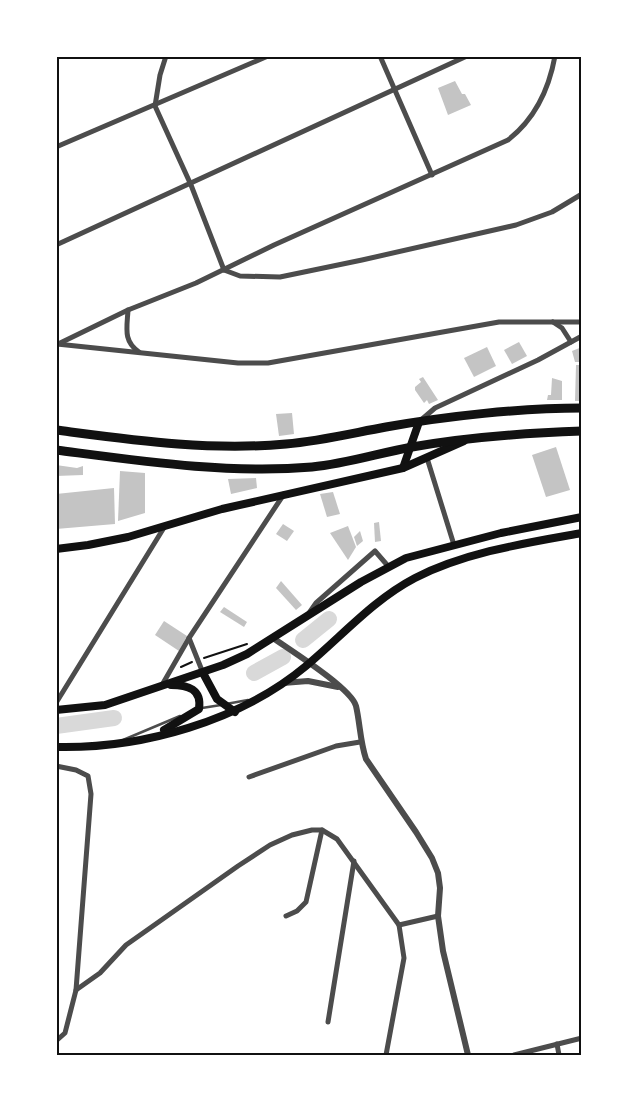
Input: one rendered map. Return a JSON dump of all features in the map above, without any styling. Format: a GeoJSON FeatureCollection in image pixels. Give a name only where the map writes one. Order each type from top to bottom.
{"type":"FeatureCollection","features":[{"type":"Feature","properties":{"kind":"main road"},"geometry":{"type":"LineString","coordinates":[[56,430],[171,444],[239,447],[287,444],[332,438],[419,422],[545,408],[582,408]]}},
{"type":"Feature","properties":{"kind":"main road"},"geometry":{"type":"LineString","coordinates":[[403,468],[412,447],[419,422]]}},
{"type":"Feature","properties":{"kind":"main road"},"geometry":{"type":"LineString","coordinates":[[56,450],[192,466],[266,469],[314,467],[412,447],[467,439],[582,431]]}},
{"type":"Feature","properties":{"kind":"main road"},"geometry":{"type":"LineString","coordinates":[[56,549],[88,545],[284,494],[403,468],[467,439]]}},
{"type":"Feature","properties":{"kind":"main road"},"geometry":{"type":"LineString","coordinates":[[56,710],[105,705],[203,673],[247,654],[388,566],[406,558],[582,517]]}},
{"type":"Feature","properties":{"kind":"main road"},"geometry":{"type":"LineString","coordinates":[[56,747],[90,746],[155,736],[204,723],[234,712],[260,698],[309,664],[372,607],[415,578],[479,555],[582,533]]}},
{"type":"Feature","properties":{"kind":"main road"},"geometry":{"type":"LineString","coordinates":[[203,673],[213,692],[223,704],[234,712]]}},
{"type":"Feature","properties":{"kind":"main road"},"geometry":{"type":"LineString","coordinates":[[155,736],[194,714],[199,709],[198,695],[192,688],[185,685],[162,685]]}},
{"type":"Feature","properties":{"kind":"street"},"geometry":{"type":"LineString","coordinates":[[166,56],[160,75],[155,106],[191,185],[224,270],[240,276],[280,277],[516,225],[552,212],[582,194]]}},
{"type":"Feature","properties":{"kind":"street"},"geometry":{"type":"LineString","coordinates":[[56,148],[268,56]]}},
{"type":"Feature","properties":{"kind":"street"},"geometry":{"type":"LineString","coordinates":[[380,56],[432,175]]}},
{"type":"Feature","properties":{"kind":"street"},"geometry":{"type":"LineString","coordinates":[[56,245],[191,185],[467,56]]}},
{"type":"Feature","properties":{"kind":"street"},"geometry":{"type":"LineString","coordinates":[[57,344],[128,310],[224,270],[274,245],[508,140],[523,128],[535,112],[555,56]]}},
{"type":"Feature","properties":{"kind":"street"},"geometry":{"type":"LineString","coordinates":[[128,310],[127,338],[129,344],[140,352]]}},
{"type":"Feature","properties":{"kind":"street"},"geometry":{"type":"LineString","coordinates":[[57,344],[238,363],[268,363],[308,358],[474,326],[518,321],[582,322]]}},
{"type":"Feature","properties":{"kind":"street"},"geometry":{"type":"LineString","coordinates":[[551,321],[562,328],[571,342]]}},
{"type":"Feature","properties":{"kind":"street"},"geometry":{"type":"LineString","coordinates":[[419,422],[435,408],[582,336]]}},
{"type":"Feature","properties":{"kind":"street"},"geometry":{"type":"LineString","coordinates":[[427,458],[454,546]]}},
{"type":"Feature","properties":{"kind":"street"},"geometry":{"type":"LineString","coordinates":[[162,685],[189,638],[284,494]]}},
{"type":"Feature","properties":{"kind":"street"},"geometry":{"type":"LineString","coordinates":[[56,703],[165,526]]}},
{"type":"Feature","properties":{"kind":"street"},"geometry":{"type":"LineString","coordinates":[[304,620],[316,603],[376,551],[388,566]]}},
{"type":"Feature","properties":{"kind":"street"},"geometry":{"type":"LineString","coordinates":[[189,638],[203,673]]}},
{"type":"Feature","properties":{"kind":"street"},"geometry":{"type":"LineString","coordinates":[[273,638],[342,688],[355,704],[360,742],[366,759],[432,858],[440,888],[438,916],[443,951],[468,1055]]}},
{"type":"Feature","properties":{"kind":"street"},"geometry":{"type":"LineString","coordinates":[[283,683],[319,682],[342,688]]}},
{"type":"Feature","properties":{"kind":"street"},"geometry":{"type":"LineString","coordinates":[[249,777],[336,746],[360,742]]}},
{"type":"Feature","properties":{"kind":"street"},"geometry":{"type":"LineString","coordinates":[[56,766],[76,770],[88,776],[91,794],[76,990],[65,1034],[56,1041]]}},
{"type":"Feature","properties":{"kind":"street"},"geometry":{"type":"LineString","coordinates":[[76,990],[100,973],[126,945],[270,845],[292,836],[322,830],[337,839],[399,926],[404,958],[386,1055]]}},
{"type":"Feature","properties":{"kind":"street"},"geometry":{"type":"LineString","coordinates":[[286,916],[297,911],[306,902],[322,830]]}},
{"type":"Feature","properties":{"kind":"street"},"geometry":{"type":"LineString","coordinates":[[328,1022],[354,861]]}},
{"type":"Feature","properties":{"kind":"street"},"geometry":{"type":"LineString","coordinates":[[399,926],[438,916]]}},
{"type":"Feature","properties":{"kind":"street"},"geometry":{"type":"LineString","coordinates":[[514,1055],[582,1038]]}},
{"type":"Feature","properties":{"kind":"street"},"geometry":{"type":"LineString","coordinates":[[557,1044],[559,1055]]}},
{"type":"Feature","properties":{"kind":"lane"},"geometry":{"type":"LineString","coordinates":[[117,742],[199,709],[260,698]]}},
{"type":"Feature","properties":{"kind":"path"},"geometry":{"type":"LineString","coordinates":[[203,658],[248,643]]}},
{"type":"Feature","properties":{"kind":"path"},"geometry":{"type":"LineString","coordinates":[[176,670],[192,662]]}},
{"type":"Feature","properties":{"kind":"building"},"geometry":{"type":"Polygon","coordinates":[[[455,81],[471,105],[448,115],[438,88],[455,81]]]}},
{"type":"Feature","properties":{"kind":"building"},"geometry":{"type":"Polygon","coordinates":[[[519,342],[527,356],[512,364],[504,350],[519,342]]]}},
{"type":"Feature","properties":{"kind":"building"},"geometry":{"type":"Polygon","coordinates":[[[487,347],[496,366],[474,377],[464,358],[487,347]]]}},
{"type":"Feature","properties":{"kind":"building"},"geometry":{"type":"Polygon","coordinates":[[[582,347],[582,362],[575,362],[572,351],[582,347]]]}},
{"type":"Feature","properties":{"kind":"building"},"geometry":{"type":"Polygon","coordinates":[[[576,365],[582,365],[582,401],[575,401],[576,365]]]}},
{"type":"Feature","properties":{"kind":"building"},"geometry":{"type":"Polygon","coordinates":[[[423,377],[438,400],[429,404],[427,400],[424,403],[415,390],[415,387],[421,382],[419,379],[423,377]]]}},
{"type":"Feature","properties":{"kind":"building"},"geometry":{"type":"Polygon","coordinates":[[[552,378],[562,381],[562,400],[547,400],[548,395],[551,395],[552,378]]]}},
{"type":"Feature","properties":{"kind":"building"},"geometry":{"type":"Polygon","coordinates":[[[292,413],[294,434],[279,436],[276,414],[292,413]]]}},
{"type":"Feature","properties":{"kind":"building"},"geometry":{"type":"Polygon","coordinates":[[[556,447],[570,490],[546,497],[532,455],[556,447]]]}},
{"type":"Feature","properties":{"kind":"building"},"geometry":{"type":"Polygon","coordinates":[[[56,465],[77,468],[83,466],[83,475],[56,476],[56,465]]]}},
{"type":"Feature","properties":{"kind":"building"},"geometry":{"type":"Polygon","coordinates":[[[120,471],[145,473],[145,513],[118,521],[120,471]]]}},
{"type":"Feature","properties":{"kind":"building"},"geometry":{"type":"Polygon","coordinates":[[[256,478],[257,488],[231,494],[228,479],[256,478]]]}},
{"type":"Feature","properties":{"kind":"building"},"geometry":{"type":"Polygon","coordinates":[[[114,488],[115,524],[56,529],[56,494],[114,488]]]}},
{"type":"Feature","properties":{"kind":"building"},"geometry":{"type":"Polygon","coordinates":[[[333,492],[340,514],[327,517],[320,494],[333,492]]]}},
{"type":"Feature","properties":{"kind":"building"},"geometry":{"type":"Polygon","coordinates":[[[379,522],[381,541],[375,542],[374,523],[379,522]]]}},
{"type":"Feature","properties":{"kind":"building"},"geometry":{"type":"Polygon","coordinates":[[[283,524],[294,531],[287,541],[276,534],[283,524]]]}},
{"type":"Feature","properties":{"kind":"building"},"geometry":{"type":"Polygon","coordinates":[[[348,526],[356,547],[348,560],[330,533],[348,526]]]}},
{"type":"Feature","properties":{"kind":"building"},"geometry":{"type":"Polygon","coordinates":[[[360,531],[363,541],[357,546],[354,537],[360,531]]]}},
{"type":"Feature","properties":{"kind":"building"},"geometry":{"type":"Polygon","coordinates":[[[281,581],[302,605],[296,610],[276,588],[281,581]]]}},
{"type":"Feature","properties":{"kind":"building"},"geometry":{"type":"Polygon","coordinates":[[[224,607],[247,622],[244,627],[220,612],[224,607]]]}},
{"type":"Feature","properties":{"kind":"building"},"geometry":{"type":"Polygon","coordinates":[[[164,621],[187,636],[179,651],[155,635],[164,621]]]}},
{"type":"Feature","properties":{"kind":"waterway"},"geometry":{"type":"LineString","coordinates":[[303,640],[329,619]]}},
{"type":"Feature","properties":{"kind":"waterway"},"geometry":{"type":"LineString","coordinates":[[254,673],[283,657]]}},
{"type":"Feature","properties":{"kind":"waterway"},"geometry":{"type":"LineString","coordinates":[[56,726],[114,718]]}}]}
